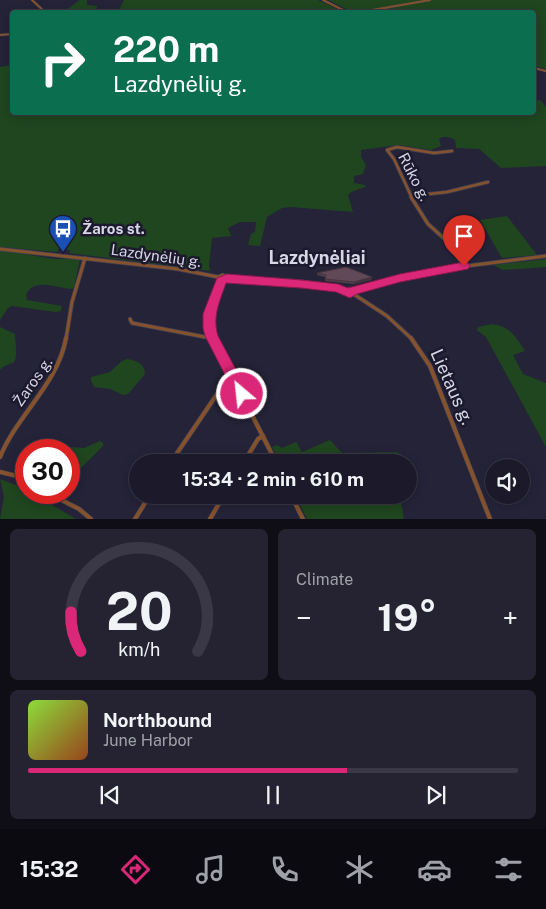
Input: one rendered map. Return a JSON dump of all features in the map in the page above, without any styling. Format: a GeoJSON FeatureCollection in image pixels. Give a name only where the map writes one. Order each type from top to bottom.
{"type":"FeatureCollection","features":[{"type":"Feature","properties":{"kind":"street"},"geometry":{"type":"LineString","coordinates":[[32,0],[43,10]]}},
{"type":"Feature","properties":{"kind":"street"},"geometry":{"type":"LineString","coordinates":[[323,0],[344,10]]}},
{"type":"Feature","properties":{"kind":"street"},"geometry":{"type":"LineString","coordinates":[[372,10],[430,0]]}},
{"type":"Feature","properties":{"kind":"street","name":"Rūko g."},"geometry":{"type":"LineString","coordinates":[[452,151],[434,153],[397,147],[387,150],[394,159],[411,196],[424,218],[448,242],[464,266]]}},
{"type":"Feature","properties":{"kind":"street"},"geometry":{"type":"LineString","coordinates":[[411,196],[447,192],[488,182]]}},
{"type":"Feature","properties":{"kind":"street","name":"Lazdynėlių g."},"geometry":{"type":"LineString","coordinates":[[0,249],[178,269],[220,279]]}},
{"type":"Feature","properties":{"kind":"street"},"geometry":{"type":"LineString","coordinates":[[272,454],[211,336],[208,321],[209,314],[220,279],[301,284],[347,290],[348,293],[408,276],[464,266],[546,256]]}},
{"type":"Feature","properties":{"kind":"street","name":"Žaros g."},"geometry":{"type":"LineString","coordinates":[[0,457],[7,440],[62,359],[67,344],[72,301],[86,258]]}},
{"type":"Feature","properties":{"kind":"street","name":"Lietaus g."},"geometry":{"type":"LineString","coordinates":[[353,292],[399,325],[423,353],[453,422],[490,519]]}},
{"type":"Feature","properties":{"kind":"street"},"geometry":{"type":"LineString","coordinates":[[130,319],[132,323],[205,337],[211,336]]}},
{"type":"Feature","properties":{"kind":"street"},"geometry":{"type":"LineString","coordinates":[[176,454],[228,378],[232,376]]}},
{"type":"Feature","properties":{"kind":"street"},"geometry":{"type":"LineString","coordinates":[[249,454],[258,439],[263,436]]}},
{"type":"Feature","properties":{"kind":"street"},"geometry":{"type":"LineString","coordinates":[[0,472],[15,476]]}},
{"type":"Feature","properties":{"kind":"street"},"geometry":{"type":"LineString","coordinates":[[69,504],[92,519]]}},
{"type":"Feature","properties":{"kind":"street"},"geometry":{"type":"LineString","coordinates":[[135,519],[144,504]]}},
{"type":"Feature","properties":{"kind":"street"},"geometry":{"type":"LineString","coordinates":[[210,519],[219,504]]}},
{"type":"Feature","properties":{"kind":"street"},"geometry":{"type":"LineString","coordinates":[[296,504],[303,519]]}},
{"type":"Feature","properties":{"kind":"green space"},"geometry":{"type":"Polygon","coordinates":[[[80,0],[87,0],[87,5],[98,6],[95,10],[66,10],[80,0]]]}},
{"type":"Feature","properties":{"kind":"green space"},"geometry":{"type":"Polygon","coordinates":[[[124,0],[318,0],[340,10],[119,10],[124,0]]]}},
{"type":"Feature","properties":{"kind":"green space"},"geometry":{"type":"Polygon","coordinates":[[[328,0],[546,0],[546,69],[536,66],[536,10],[348,10],[328,0]]]}},
{"type":"Feature","properties":{"kind":"green space"},"geometry":{"type":"Polygon","coordinates":[[[10,65],[10,115],[536,115],[536,101],[540,100],[546,107],[546,166],[501,168],[479,149],[456,148],[455,140],[447,137],[439,139],[441,146],[431,150],[399,145],[361,150],[361,157],[366,165],[363,174],[354,176],[354,183],[365,185],[365,187],[348,195],[353,212],[282,208],[267,217],[260,246],[248,245],[251,234],[255,232],[256,222],[240,222],[228,228],[231,236],[212,238],[210,271],[69,253],[70,250],[59,249],[57,252],[0,247],[0,67],[10,65]]]}},
{"type":"Feature","properties":{"kind":"green space"},"geometry":{"type":"Polygon","coordinates":[[[507,216],[537,255],[502,258],[480,220],[507,216]]]}},
{"type":"Feature","properties":{"kind":"green space"},"geometry":{"type":"Polygon","coordinates":[[[0,250],[55,259],[80,259],[74,288],[39,285],[29,290],[26,295],[27,300],[62,306],[61,311],[56,312],[12,306],[8,308],[0,320],[0,250]]]}},
{"type":"Feature","properties":{"kind":"green space"},"geometry":{"type":"Polygon","coordinates":[[[546,259],[546,267],[503,270],[493,265],[546,259]]]}},
{"type":"Feature","properties":{"kind":"green space"},"geometry":{"type":"Polygon","coordinates":[[[492,324],[508,330],[525,351],[513,355],[523,374],[546,383],[546,447],[486,337],[477,330],[478,327],[492,324]]]}},
{"type":"Feature","properties":{"kind":"green space"},"geometry":{"type":"Polygon","coordinates":[[[0,327],[15,334],[16,353],[14,362],[0,370],[0,327]]]}},
{"type":"Feature","properties":{"kind":"green space"},"geometry":{"type":"Polygon","coordinates":[[[127,359],[140,363],[145,374],[128,394],[123,395],[110,389],[94,387],[91,377],[110,372],[127,359]]]}},
{"type":"Feature","properties":{"kind":"green space"},"geometry":{"type":"Polygon","coordinates":[[[330,440],[342,453],[398,452],[399,454],[276,454],[272,447],[277,445],[282,448],[296,442],[302,452],[330,440]]]}},
{"type":"Feature","properties":{"kind":"green space"},"geometry":{"type":"Polygon","coordinates":[[[100,441],[103,443],[103,446],[80,469],[80,448],[84,448],[100,441]]]}},
{"type":"Feature","properties":{"kind":"green space"},"geometry":{"type":"Polygon","coordinates":[[[0,479],[15,485],[15,504],[50,504],[76,519],[0,519],[4,497],[0,479]]]}},
{"type":"Feature","properties":{"kind":"green space"},"geometry":{"type":"Polygon","coordinates":[[[300,504],[401,504],[404,519],[307,519],[300,504]]]}},
{"type":"Feature","properties":{"kind":"building"},"geometry":{"type":"Polygon","coordinates":[[[346,267],[372,277],[354,282],[325,279],[326,275],[317,273],[346,267]]]}},
{"type":"Feature","properties":{"kind":"place","name":"Žaros st."},"geometry":{"type":"Point","coordinates":[63,253]}},
{"type":"Feature","properties":{"kind":"district","name":"Lazdynėliai"},"geometry":{"type":"Point","coordinates":[317,258]}},
{"type":"Feature","properties":{"kind":"route"},"geometry":{"type":"LineString","coordinates":[[242,394],[211,336],[209,328],[208,321],[211,305],[222,280],[227,278],[301,284],[338,288],[352,293],[353,290],[400,278],[464,266]]}}]}
